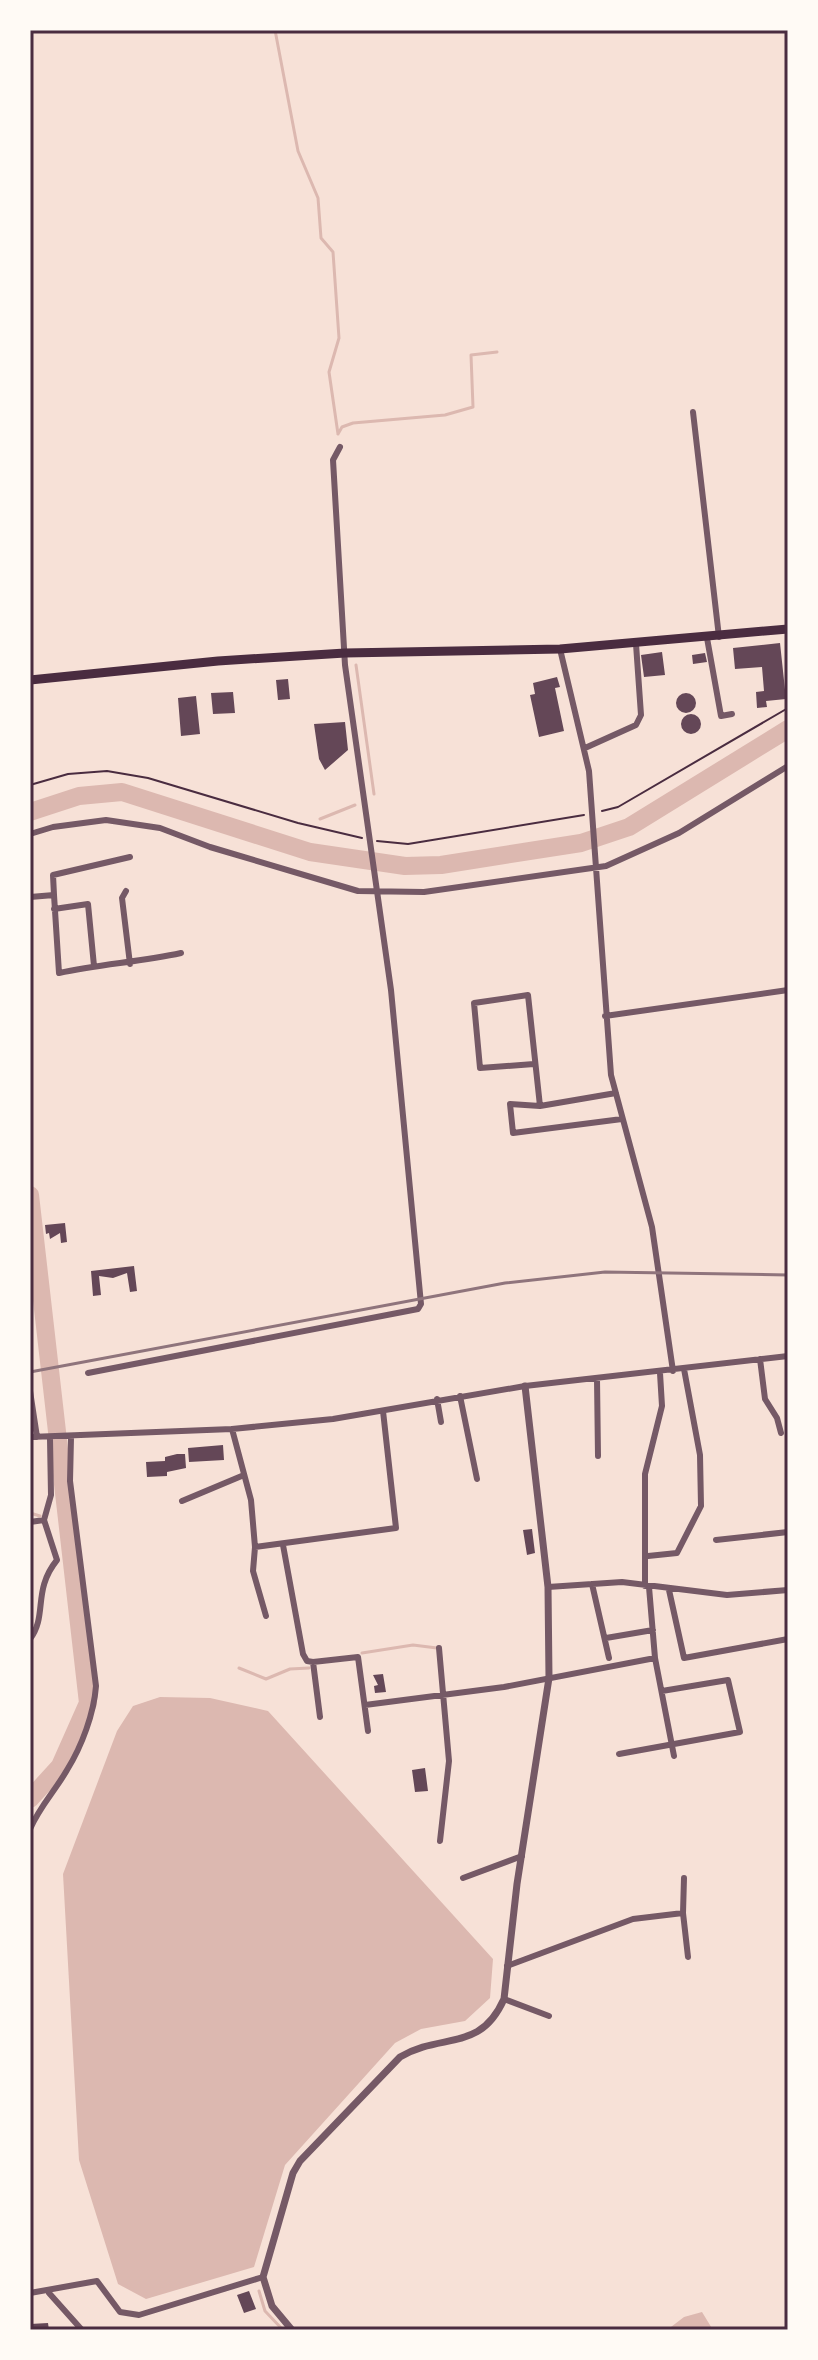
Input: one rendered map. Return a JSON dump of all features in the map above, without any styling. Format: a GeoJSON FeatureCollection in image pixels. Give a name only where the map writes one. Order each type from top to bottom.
{"type":"FeatureCollection","features":[{"type":"Feature","properties":{"kind":"main road"},"geometry":{"type":"LineString","coordinates":[[30,680],[218,661],[345,653],[560,649],[788,629]]}},
{"type":"Feature","properties":{"kind":"street"},"geometry":{"type":"LineString","coordinates":[[693,412],[719,637]]}},
{"type":"Feature","properties":{"kind":"street"},"geometry":{"type":"LineString","coordinates":[[88,1373],[418,1309],[421,1304],[391,990],[368,841],[345,653],[333,460],[340,447]]}},
{"type":"Feature","properties":{"kind":"street"},"geometry":{"type":"LineString","coordinates":[[707,638],[721,716]]}},
{"type":"Feature","properties":{"kind":"street"},"geometry":{"type":"LineString","coordinates":[[585,748],[636,725],[641,715],[636,644]]}},
{"type":"Feature","properties":{"kind":"street"},"geometry":{"type":"LineString","coordinates":[[560,649],[585,748],[593,814],[605,1016],[616,1093],[652,1227],[673,1371]]}},
{"type":"Feature","properties":{"kind":"street"},"geometry":{"type":"LineString","coordinates":[[712,720],[732,714]]}},
{"type":"Feature","properties":{"kind":"street"},"geometry":{"type":"LineString","coordinates":[[30,834],[53,827],[106,820],[160,828],[296,874],[377,892],[424,892],[596,867],[633,855],[679,833],[788,766]]}},
{"type":"Feature","properties":{"kind":"street"},"geometry":{"type":"LineString","coordinates":[[130,857],[53,875],[59,973],[94,966],[130,964],[181,953]]}},
{"type":"Feature","properties":{"kind":"street"},"geometry":{"type":"LineString","coordinates":[[126,891],[122,898],[130,964]]}},
{"type":"Feature","properties":{"kind":"street"},"geometry":{"type":"LineString","coordinates":[[30,897],[54,895]]}},
{"type":"Feature","properties":{"kind":"street"},"geometry":{"type":"LineString","coordinates":[[54,909],[88,904],[94,966]]}},
{"type":"Feature","properties":{"kind":"street"},"geometry":{"type":"LineString","coordinates":[[605,1016],[788,990]]}},
{"type":"Feature","properties":{"kind":"street"},"geometry":{"type":"LineString","coordinates":[[534,1064],[480,1068],[474,1003],[528,995],[540,1106]]}},
{"type":"Feature","properties":{"kind":"street"},"geometry":{"type":"LineString","coordinates":[[616,1093],[540,1106],[510,1104],[513,1133],[622,1119]]}},
{"type":"Feature","properties":{"kind":"street"},"geometry":{"type":"LineString","coordinates":[[30,1391],[33,1437],[50,1439],[232,1429],[383,1411],[437,1399],[525,1386],[788,1356]]}},
{"type":"Feature","properties":{"kind":"street"},"geometry":{"type":"LineString","coordinates":[[760,1359],[765,1399],[777,1418],[781,1433]]}},
{"type":"Feature","properties":{"kind":"street"},"geometry":{"type":"LineString","coordinates":[[648,1556],[677,1553],[701,1506],[700,1455],[684,1369]]}},
{"type":"Feature","properties":{"kind":"street"},"geometry":{"type":"LineString","coordinates":[[660,1373],[662,1406],[645,1474],[647,1586],[655,1658],[674,1756]]}},
{"type":"Feature","properties":{"kind":"street"},"geometry":{"type":"LineString","coordinates":[[597,1379],[598,1456]]}},
{"type":"Feature","properties":{"kind":"street"},"geometry":{"type":"LineString","coordinates":[[292,2330],[272,2306],[263,2277],[280,2210],[300,2161],[400,2057],[416,2049],[481,2032],[497,2014],[504,1999],[549,1678],[548,1587],[525,1386]]}},
{"type":"Feature","properties":{"kind":"street"},"geometry":{"type":"LineString","coordinates":[[460,1396],[477,1479]]}},
{"type":"Feature","properties":{"kind":"street"},"geometry":{"type":"LineString","coordinates":[[437,1399],[441,1422]]}},
{"type":"Feature","properties":{"kind":"street"},"geometry":{"type":"LineString","coordinates":[[255,1547],[396,1528],[383,1411]]}},
{"type":"Feature","properties":{"kind":"street"},"geometry":{"type":"LineString","coordinates":[[232,1429],[251,1500],[255,1547],[253,1571],[266,1616]]}},
{"type":"Feature","properties":{"kind":"street"},"geometry":{"type":"LineString","coordinates":[[30,1829],[39,1808],[68,1769],[95,1703],[96,1686],[70,1481],[71,1438]]}},
{"type":"Feature","properties":{"kind":"street"},"geometry":{"type":"LineString","coordinates":[[30,1639],[39,1618],[42,1585],[57,1560],[44,1520],[51,1495],[50,1439]]}},
{"type":"Feature","properties":{"kind":"street"},"geometry":{"type":"LineString","coordinates":[[182,1501],[244,1475]]}},
{"type":"Feature","properties":{"kind":"street"},"geometry":{"type":"LineString","coordinates":[[30,1522],[44,1520]]}},
{"type":"Feature","properties":{"kind":"street"},"geometry":{"type":"LineString","coordinates":[[716,1540],[788,1532]]}},
{"type":"Feature","properties":{"kind":"street"},"geometry":{"type":"LineString","coordinates":[[283,1545],[303,1654],[307,1661],[313,1662],[358,1657],[368,1731]]}},
{"type":"Feature","properties":{"kind":"street"},"geometry":{"type":"LineString","coordinates":[[548,1587],[622,1582],[727,1595],[788,1590]]}},
{"type":"Feature","properties":{"kind":"street"},"geometry":{"type":"LineString","coordinates":[[592,1584],[609,1658]]}},
{"type":"Feature","properties":{"kind":"street"},"geometry":{"type":"LineString","coordinates":[[669,1590],[684,1658],[788,1639]]}},
{"type":"Feature","properties":{"kind":"street"},"geometry":{"type":"LineString","coordinates":[[606,1638],[653,1630]]}},
{"type":"Feature","properties":{"kind":"street"},"geometry":{"type":"LineString","coordinates":[[439,1648],[448,1784],[440,1841]]}},
{"type":"Feature","properties":{"kind":"street"},"geometry":{"type":"LineString","coordinates":[[365,1705],[444,1697],[655,1658]]}},
{"type":"Feature","properties":{"kind":"street"},"geometry":{"type":"LineString","coordinates":[[313,1662],[320,1717]]}},
{"type":"Feature","properties":{"kind":"street"},"geometry":{"type":"LineString","coordinates":[[619,1754],[740,1732],[737,1708],[728,1680],[662,1691]]}},
{"type":"Feature","properties":{"kind":"street"},"geometry":{"type":"LineString","coordinates":[[463,1878],[522,1856]]}},
{"type":"Feature","properties":{"kind":"street"},"geometry":{"type":"LineString","coordinates":[[684,1878],[683,1913],[688,1957]]}},
{"type":"Feature","properties":{"kind":"street"},"geometry":{"type":"LineString","coordinates":[[507,1966],[633,1919],[683,1913]]}},
{"type":"Feature","properties":{"kind":"street"},"geometry":{"type":"LineString","coordinates":[[504,1999],[549,2016]]}},
{"type":"Feature","properties":{"kind":"street"},"geometry":{"type":"LineString","coordinates":[[30,2293],[49,2293],[97,2281],[120,2312],[139,2315],[263,2277]]}},
{"type":"Feature","properties":{"kind":"street"},"geometry":{"type":"LineString","coordinates":[[49,2293],[82,2330]]}},
{"type":"Feature","properties":{"kind":"path"},"geometry":{"type":"LineString","coordinates":[[30,785],[68,774],[107,771],[148,778],[368,841]]}},
{"type":"Feature","properties":{"kind":"shaded area"},"geometry":{"type":"Polygon","coordinates":[[[160,1697],[210,1698],[268,1711],[493,1959],[490,1998],[465,2021],[421,2029],[395,2043],[285,2165],[254,2267],[146,2299],[118,2284],[79,2160],[63,1874],[117,1731],[133,1706],[160,1697]]]}},
{"type":"Feature","properties":{"kind":"shaded area"},"geometry":{"type":"Polygon","coordinates":[[[702,2312],[713,2330],[667,2330],[684,2317],[702,2312]]]}},
{"type":"Feature","properties":{"kind":"building"},"geometry":{"type":"Polygon","coordinates":[[[780,643],[786,699],[766,701],[767,707],[757,708],[756,692],[764,691],[762,667],[735,669],[733,648],[780,643]]]}},
{"type":"Feature","properties":{"kind":"building"},"geometry":{"type":"Polygon","coordinates":[[[662,652],[665,675],[644,677],[641,655],[662,652]]]}},
{"type":"Feature","properties":{"kind":"building"},"geometry":{"type":"Polygon","coordinates":[[[705,653],[707,662],[693,664],[692,655],[705,653]]]}},
{"type":"Feature","properties":{"kind":"building"},"geometry":{"type":"Polygon","coordinates":[[[557,677],[560,687],[555,688],[564,731],[539,737],[530,695],[535,694],[533,683],[557,677]]]}},
{"type":"Feature","properties":{"kind":"building"},"geometry":{"type":"Polygon","coordinates":[[[288,679],[290,699],[278,700],[276,680],[288,679]]]}},
{"type":"Feature","properties":{"kind":"building"},"geometry":{"type":"Polygon","coordinates":[[[233,692],[235,713],[213,714],[211,693],[233,692]]]}},
{"type":"Feature","properties":{"kind":"building"},"geometry":{"type":"Polygon","coordinates":[[[686,693],[693,696],[696,703],[693,710],[686,713],[679,710],[676,703],[679,696],[686,693]]]}},
{"type":"Feature","properties":{"kind":"building"},"geometry":{"type":"Polygon","coordinates":[[[196,696],[200,734],[181,736],[178,698],[196,696]]]}},
{"type":"Feature","properties":{"kind":"building"},"geometry":{"type":"Polygon","coordinates":[[[691,714],[698,717],[701,724],[698,731],[691,734],[684,731],[681,724],[684,717],[691,714]]]}},
{"type":"Feature","properties":{"kind":"building"},"geometry":{"type":"Polygon","coordinates":[[[345,722],[348,750],[325,770],[319,759],[314,724],[345,722]]]}},
{"type":"Feature","properties":{"kind":"building"},"geometry":{"type":"Polygon","coordinates":[[[65,1223],[67,1242],[61,1243],[60,1233],[50,1239],[49,1233],[46,1234],[45,1225],[65,1223]]]}},
{"type":"Feature","properties":{"kind":"building"},"geometry":{"type":"Polygon","coordinates":[[[134,1266],[137,1291],[130,1292],[127,1273],[113,1278],[99,1276],[101,1295],[93,1296],[91,1271],[134,1266]]]}},
{"type":"Feature","properties":{"kind":"building"},"geometry":{"type":"Polygon","coordinates":[[[223,1445],[224,1460],[189,1462],[188,1448],[223,1445]]]}},
{"type":"Feature","properties":{"kind":"building"},"geometry":{"type":"Polygon","coordinates":[[[185,1454],[186,1468],[167,1472],[167,1476],[147,1477],[146,1462],[165,1461],[165,1457],[185,1454]]]}},
{"type":"Feature","properties":{"kind":"building"},"geometry":{"type":"Polygon","coordinates":[[[532,1529],[535,1553],[527,1555],[523,1530],[532,1529]]]}},
{"type":"Feature","properties":{"kind":"building"},"geometry":{"type":"Polygon","coordinates":[[[383,1674],[386,1692],[375,1693],[374,1686],[378,1685],[373,1675],[383,1674]]]}},
{"type":"Feature","properties":{"kind":"building"},"geometry":{"type":"Polygon","coordinates":[[[425,1768],[428,1791],[415,1792],[412,1770],[425,1768]]]}},
{"type":"Feature","properties":{"kind":"building"},"geometry":{"type":"Polygon","coordinates":[[[249,2291],[256,2309],[244,2313],[237,2295],[249,2291]]]}},
{"type":"Feature","properties":{"kind":"building"},"geometry":{"type":"Polygon","coordinates":[[[48,2323],[49,2330],[30,2330],[30,2324],[48,2323]]]}},
{"type":"Feature","properties":{"kind":"waterway"},"geometry":{"type":"LineString","coordinates":[[275,30],[298,151],[318,198],[321,238],[333,252],[339,338],[329,372],[338,434]]}},
{"type":"Feature","properties":{"kind":"waterway"},"geometry":{"type":"LineString","coordinates":[[338,434],[342,427],[353,423],[445,415],[473,407],[471,355],[497,352]]}},
{"type":"Feature","properties":{"kind":"waterway"},"geometry":{"type":"LineString","coordinates":[[356,665],[374,794]]}},
{"type":"Feature","properties":{"kind":"waterway"},"geometry":{"type":"LineString","coordinates":[[30,812],[79,796],[122,792],[310,852],[405,866],[441,865],[581,843],[629,827],[788,729]]}},
{"type":"Feature","properties":{"kind":"waterway"},"geometry":{"type":"LineString","coordinates":[[320,819],[355,805]]}},
{"type":"Feature","properties":{"kind":"waterway"},"geometry":{"type":"LineString","coordinates":[[30,1195],[88,1703],[60,1766],[30,1799]]}},
{"type":"Feature","properties":{"kind":"waterway"},"geometry":{"type":"LineString","coordinates":[[30,1513],[40,1516]]}},
{"type":"Feature","properties":{"kind":"waterway"},"geometry":{"type":"LineString","coordinates":[[362,1653],[413,1645],[437,1648]]}},
{"type":"Feature","properties":{"kind":"waterway"},"geometry":{"type":"LineString","coordinates":[[239,1668],[266,1679],[290,1669],[309,1668]]}},
{"type":"Feature","properties":{"kind":"waterway"},"geometry":{"type":"LineString","coordinates":[[259,2291],[265,2311],[283,2330]]}},
{"type":"Feature","properties":{"kind":"railway"},"geometry":{"type":"LineString","coordinates":[[30,1372],[505,1283],[605,1272],[788,1275]]}}]}
